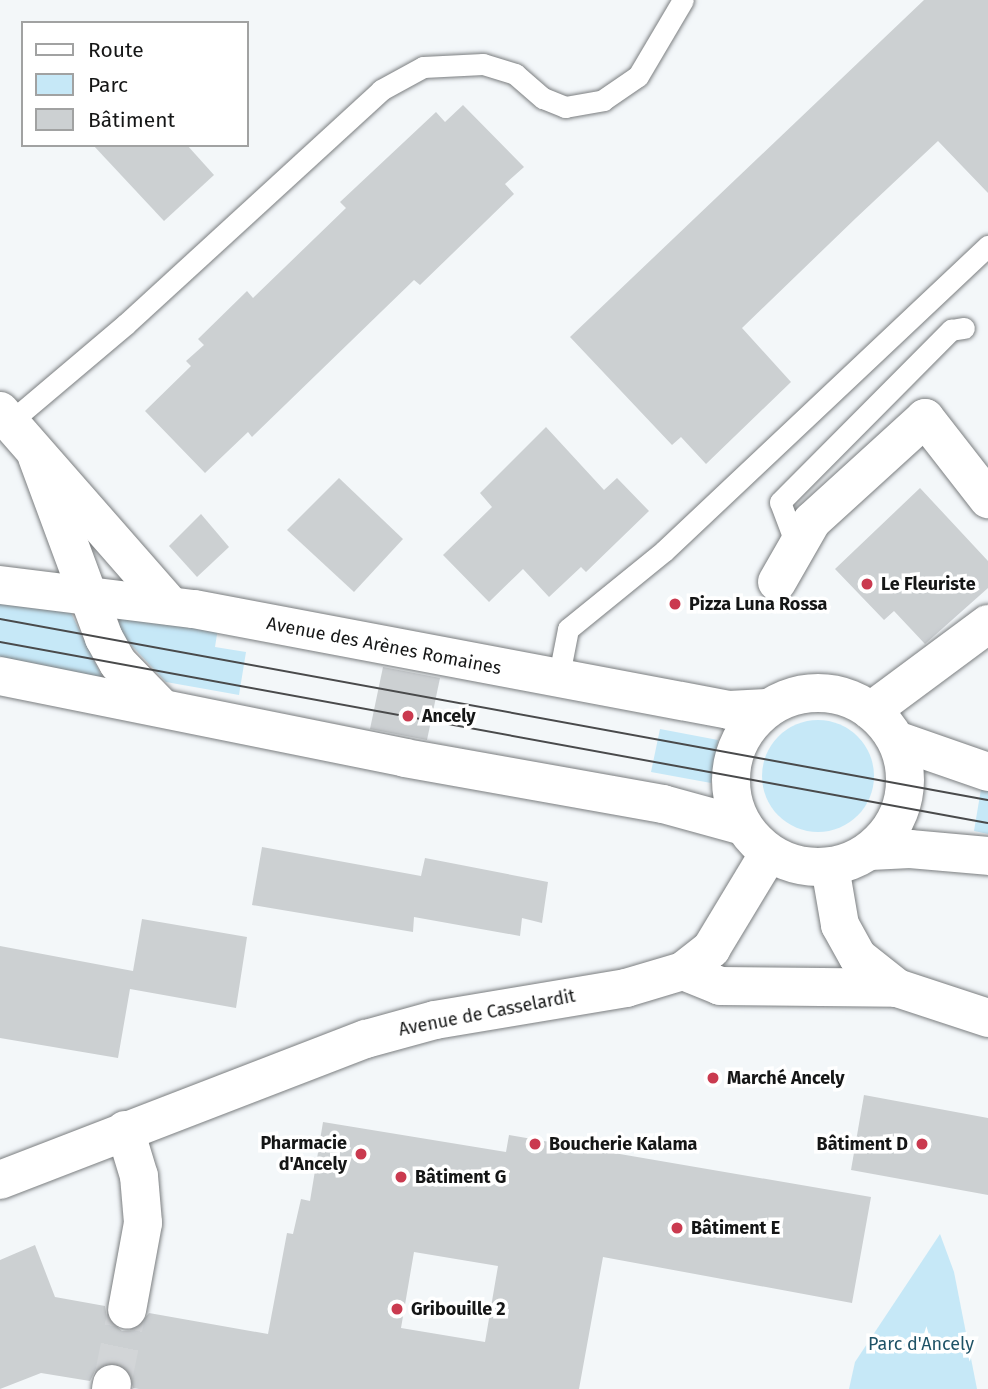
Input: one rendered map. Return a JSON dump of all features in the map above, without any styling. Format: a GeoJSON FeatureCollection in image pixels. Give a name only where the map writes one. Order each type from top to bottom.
{"type":"FeatureCollection","features":[{"type":"Feature","properties":{"kind":"street"},"geometry":{"type":"LineString","coordinates":[[5,416],[37,457],[171,606]]}},
{"type":"Feature","properties":{"kind":"street"},"geometry":{"type":"LineString","coordinates":[[777,582],[812,522],[925,418],[988,499]]}},
{"type":"Feature","properties":{"kind":"street"},"geometry":{"type":"LineString","coordinates":[[37,457],[92,599],[104,638],[118,663],[159,705]]}},
{"type":"Feature","properties":{"kind":"street","name":"Avenue des Arènes Romaines"},"geometry":{"type":"LineString","coordinates":[[0,585],[92,599],[171,606],[729,710],[766,708]]}},
{"type":"Feature","properties":{"kind":"street"},"geometry":{"type":"LineString","coordinates":[[872,711],[988,624]]}},
{"type":"Feature","properties":{"kind":"street"},"geometry":{"type":"LineString","coordinates":[[0,676],[159,705],[405,758],[663,804],[756,839],[788,863],[830,867],[870,850],[909,849],[988,856]]}},
{"type":"Feature","properties":{"kind":"street"},"geometry":{"type":"LineString","coordinates":[[756,839],[733,802],[730,776],[734,752],[746,728],[766,708],[788,696],[812,692],[837,694],[872,711],[896,740],[904,762],[901,807],[888,831],[870,850]]}},
{"type":"Feature","properties":{"kind":"street"},"geometry":{"type":"LineString","coordinates":[[896,740],[988,772]]}},
{"type":"Feature","properties":{"kind":"street","name":"Avenue de Casselardit"},"geometry":{"type":"LineString","coordinates":[[0,1180],[366,1039],[435,1020],[625,988],[683,971],[711,949],[756,839]]}},
{"type":"Feature","properties":{"kind":"street"},"geometry":{"type":"LineString","coordinates":[[830,867],[840,925],[858,957],[897,988]]}},
{"type":"Feature","properties":{"kind":"street"},"geometry":{"type":"LineString","coordinates":[[683,971],[720,986],[897,988],[988,1018]]}},
{"type":"Feature","properties":{"kind":"street"},"geometry":{"type":"LineString","coordinates":[[125,1130],[139,1176],[144,1223],[127,1310]]}},
{"type":"Feature","properties":{"kind":"lane"},"geometry":{"type":"LineString","coordinates":[[5,416],[127,324],[381,90],[423,67],[483,64],[515,74],[542,98],[565,107],[603,100],[638,76],[683,0]]}},
{"type":"Feature","properties":{"kind":"lane"},"geometry":{"type":"LineString","coordinates":[[558,680],[568,629],[664,551],[988,246]]}},
{"type":"Feature","properties":{"kind":"lane"},"geometry":{"type":"LineString","coordinates":[[797,547],[780,502],[951,330],[964,328]]}},
{"type":"Feature","properties":{"kind":"green space"},"geometry":{"type":"Polygon","coordinates":[[[0,597],[70,611],[102,677],[0,663],[0,597]]]}},
{"type":"Feature","properties":{"kind":"green space"},"geometry":{"type":"Polygon","coordinates":[[[119,616],[218,628],[215,647],[246,652],[239,695],[166,682],[119,632],[119,616]]]}},
{"type":"Feature","properties":{"kind":"green space"},"geometry":{"type":"Polygon","coordinates":[[[818,720],[839,725],[857,737],[869,755],[874,776],[869,797],[857,815],[839,827],[818,832],[797,827],[779,815],[767,797],[762,776],[767,755],[779,737],[797,725],[818,720]]]}},
{"type":"Feature","properties":{"kind":"green space"},"geometry":{"type":"Polygon","coordinates":[[[660,729],[718,740],[711,783],[651,772],[660,729]]]}},
{"type":"Feature","properties":{"kind":"green space"},"geometry":{"type":"Polygon","coordinates":[[[981,789],[988,790],[988,834],[974,831],[981,789]]]}},
{"type":"Feature","properties":{"kind":"green space","name":"Parc d'Ancely"},"geometry":{"type":"Polygon","coordinates":[[[940,1234],[954,1272],[977,1389],[849,1389],[855,1362],[940,1234]]]}},
{"type":"Feature","properties":{"kind":"building"},"geometry":{"type":"Polygon","coordinates":[[[924,0],[988,0],[988,193],[938,141],[856,218],[742,328],[791,382],[706,464],[681,437],[672,445],[570,337],[924,0]]]}},
{"type":"Feature","properties":{"kind":"building"},"geometry":{"type":"Polygon","coordinates":[[[463,105],[524,167],[505,184],[514,194],[420,285],[414,280],[252,437],[248,432],[205,473],[145,411],[191,366],[186,361],[204,345],[198,339],[247,291],[253,298],[346,208],[340,202],[436,112],[445,122],[463,105]]]}},
{"type":"Feature","properties":{"kind":"building"},"geometry":{"type":"Polygon","coordinates":[[[95,147],[189,147],[214,175],[164,221],[95,147]]]}},
{"type":"Feature","properties":{"kind":"building"},"geometry":{"type":"Polygon","coordinates":[[[546,427],[604,490],[617,478],[649,511],[586,572],[581,567],[549,597],[523,569],[489,602],[443,555],[492,507],[480,493],[546,427]]]}},
{"type":"Feature","properties":{"kind":"building"},"geometry":{"type":"Polygon","coordinates":[[[339,478],[403,539],[354,592],[287,530],[339,478]]]}},
{"type":"Feature","properties":{"kind":"building"},"geometry":{"type":"Polygon","coordinates":[[[920,488],[988,561],[988,588],[925,644],[894,611],[884,620],[835,569],[920,488]]]}},
{"type":"Feature","properties":{"kind":"building"},"geometry":{"type":"Polygon","coordinates":[[[201,514],[229,547],[197,577],[169,546],[201,514]]]}},
{"type":"Feature","properties":{"kind":"building"},"geometry":{"type":"Polygon","coordinates":[[[383,667],[440,678],[427,740],[370,729],[383,667]]]}},
{"type":"Feature","properties":{"kind":"building"},"geometry":{"type":"Polygon","coordinates":[[[262,847],[421,876],[425,858],[548,882],[542,923],[522,918],[520,936],[414,917],[413,932],[252,905],[262,847]]]}},
{"type":"Feature","properties":{"kind":"building"},"geometry":{"type":"Polygon","coordinates":[[[142,919],[247,937],[236,1008],[130,989],[118,1058],[0,1038],[0,946],[133,971],[142,919]]]}},
{"type":"Feature","properties":{"kind":"building","name":"Bâtiment D"},"geometry":{"type":"Polygon","coordinates":[[[864,1095],[988,1118],[988,1195],[851,1170],[864,1095]]]}},
{"type":"Feature","properties":{"kind":"building"},"geometry":{"type":"Polygon","coordinates":[[[323,1122],[506,1152],[509,1135],[871,1197],[852,1303],[603,1257],[579,1389],[139,1389],[133,1388],[127,1368],[116,1362],[96,1369],[90,1381],[41,1373],[0,1389],[0,1260],[35,1245],[55,1297],[105,1306],[107,1318],[122,1331],[135,1330],[149,1313],[268,1334],[287,1233],[293,1234],[301,1199],[310,1201],[323,1122]],[[414,1252],[401,1328],[485,1342],[498,1266],[414,1252]]]}},
{"type":"Feature","properties":{"kind":"tunnel"},"geometry":{"type":"LineString","coordinates":[[112,1384],[127,1310]]}},
{"type":"Feature","properties":{"kind":"tram line"},"geometry":{"type":"LineString","coordinates":[[0,619],[988,800]]}},
{"type":"Feature","properties":{"kind":"tram line"},"geometry":{"type":"LineString","coordinates":[[0,642],[988,823]]}},
{"type":"Feature","properties":{"kind":"place","name":"Le Fleuriste"},"geometry":{"type":"Point","coordinates":[867,584]}},
{"type":"Feature","properties":{"kind":"place","name":"Pizza Luna Rossa"},"geometry":{"type":"Point","coordinates":[675,604]}},
{"type":"Feature","properties":{"kind":"place","name":"Ancely"},"geometry":{"type":"Point","coordinates":[408,716]}},
{"type":"Feature","properties":{"kind":"place","name":"Marché Ancely"},"geometry":{"type":"Point","coordinates":[713,1078]}},
{"type":"Feature","properties":{"kind":"place","name":"Boucherie Kalama"},"geometry":{"type":"Point","coordinates":[535,1144]}},
{"type":"Feature","properties":{"kind":"place","name":"Bâtiment D"},"geometry":{"type":"Point","coordinates":[922,1144]}},
{"type":"Feature","properties":{"kind":"place","name":"Pharmacie d'Ancely"},"geometry":{"type":"Point","coordinates":[361,1154]}},
{"type":"Feature","properties":{"kind":"place","name":"Bâtiment G"},"geometry":{"type":"Point","coordinates":[401,1177]}},
{"type":"Feature","properties":{"kind":"place","name":"Bâtiment E"},"geometry":{"type":"Point","coordinates":[677,1228]}},
{"type":"Feature","properties":{"kind":"place","name":"Gribouille 2"},"geometry":{"type":"Point","coordinates":[397,1309]}}]}
